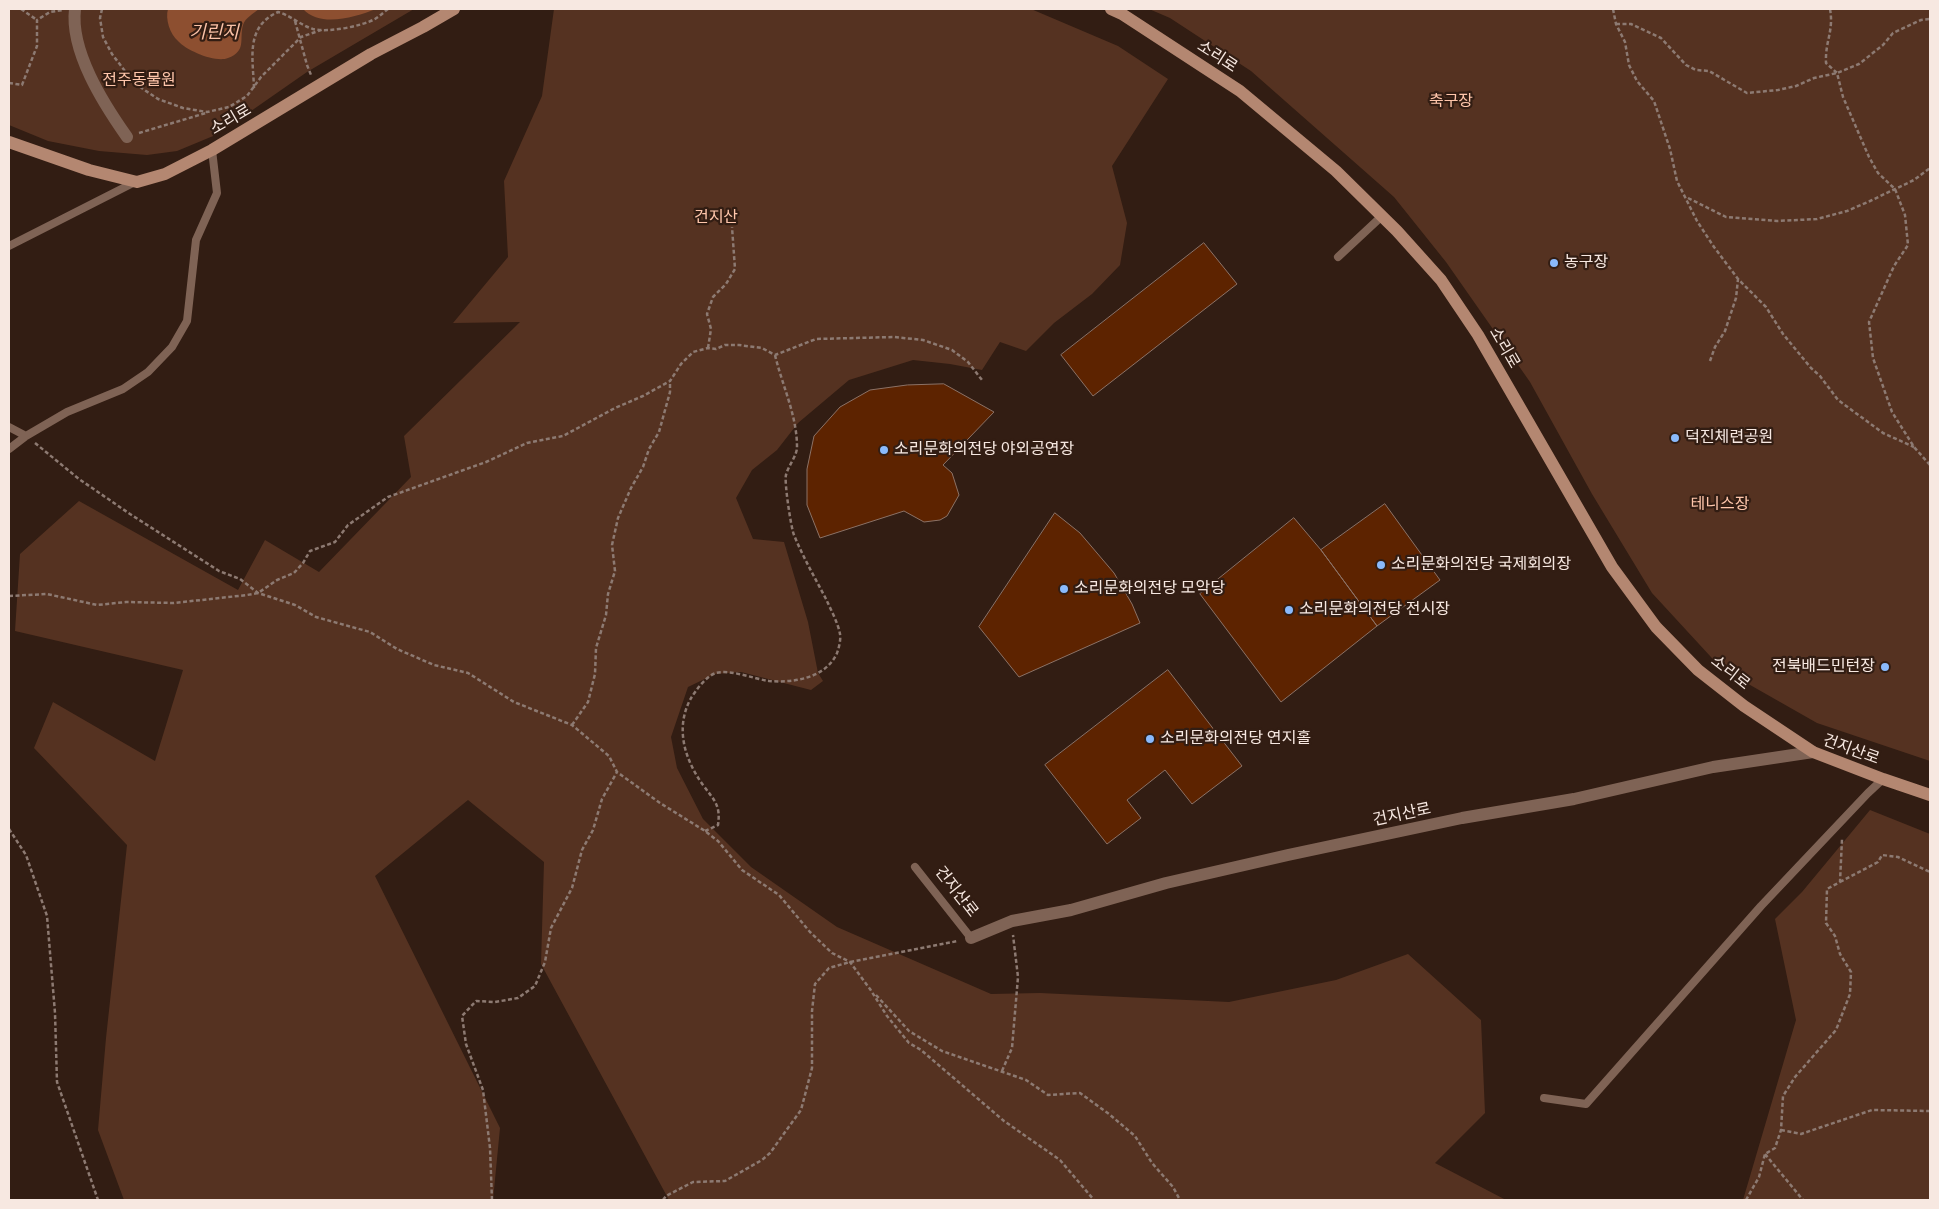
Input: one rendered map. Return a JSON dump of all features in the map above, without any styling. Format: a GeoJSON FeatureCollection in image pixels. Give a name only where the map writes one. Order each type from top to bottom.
{"type":"FeatureCollection","features":[{"type":"Feature","properties":{"kind":"street"},"geometry":{"type":"LineString","coordinates":[[71,9],[78,48],[115,121],[127,137]]}},
{"type":"Feature","properties":{"kind":"street","name":"소리로"},"geometry":{"type":"LineString","coordinates":[[9,142],[88,170],[137,182],[165,174],[212,150],[372,54],[454,9]]}},
{"type":"Feature","properties":{"kind":"street","name":"소리로"},"geometry":{"type":"LineString","coordinates":[[1111,9],[1122,14],[1240,91],[1336,171],[1382,216],[1441,280],[1478,335],[1612,567],[1656,627],[1698,670],[1744,706],[1813,752]]}},
{"type":"Feature","properties":{"kind":"street","name":"건지산로"},"geometry":{"type":"LineString","coordinates":[[971,938],[1012,921],[1071,910],[1166,882],[1462,818],[1574,799],[1713,767],[1813,752],[1930,795]]}},
{"type":"Feature","properties":{"kind":"lane"},"geometry":{"type":"LineString","coordinates":[[9,449],[26,436],[66,412],[123,389],[148,372],[172,347],[187,321],[196,240],[217,194],[212,150]]}},
{"type":"Feature","properties":{"kind":"lane"},"geometry":{"type":"LineString","coordinates":[[9,246],[137,182]]}},
{"type":"Feature","properties":{"kind":"lane"},"geometry":{"type":"LineString","coordinates":[[1338,257],[1382,216]]}},
{"type":"Feature","properties":{"kind":"lane"},"geometry":{"type":"LineString","coordinates":[[9,427],[26,436]]}},
{"type":"Feature","properties":{"kind":"lane"},"geometry":{"type":"LineString","coordinates":[[1544,1098],[1586,1104],[1761,906],[1883,779]]}},
{"type":"Feature","properties":{"kind":"lane","name":"건지산로"},"geometry":{"type":"LineString","coordinates":[[915,866],[971,938]]}},
{"type":"Feature","properties":{"kind":"path"},"geometry":{"type":"LineString","coordinates":[[21,9],[37,20]]}},
{"type":"Feature","properties":{"kind":"path"},"geometry":{"type":"LineString","coordinates":[[37,20],[50,12],[71,9]]}},
{"type":"Feature","properties":{"kind":"path"},"geometry":{"type":"LineString","coordinates":[[102,9],[100,18],[102,37],[134,83],[158,99],[183,108],[207,112]]}},
{"type":"Feature","properties":{"kind":"path"},"geometry":{"type":"LineString","coordinates":[[285,9],[285,14]]}},
{"type":"Feature","properties":{"kind":"path"},"geometry":{"type":"LineString","coordinates":[[254,89],[253,46],[255,33],[268,16],[278,12],[314,30],[324,30],[350,27],[364,23],[388,9]]}},
{"type":"Feature","properties":{"kind":"path"},"geometry":{"type":"LineString","coordinates":[[1613,9],[1616,24],[1625,42],[1629,65],[1638,81],[1654,101],[1670,149],[1677,181],[1697,220],[1714,247],[1738,278],[1766,307],[1783,334],[1820,376],[1838,400],[1883,433],[1914,447]]}},
{"type":"Feature","properties":{"kind":"path"},"geometry":{"type":"LineString","coordinates":[[1830,9],[1832,28],[1826,47],[1826,63],[1837,73],[1843,96],[1869,157],[1878,173],[1895,189],[1905,215],[1908,245],[1894,266],[1869,322],[1874,358],[1892,412],[1914,447],[1930,465]]}},
{"type":"Feature","properties":{"kind":"path"},"geometry":{"type":"LineString","coordinates":[[1616,24],[1631,24],[1661,38],[1686,65],[1696,70],[1709,71],[1747,93],[1796,86],[1814,78],[1837,73],[1859,64],[1883,45],[1893,33],[1921,20],[1930,18]]}},
{"type":"Feature","properties":{"kind":"path"},"geometry":{"type":"LineString","coordinates":[[9,83],[22,85],[37,46],[37,20]]}},
{"type":"Feature","properties":{"kind":"path"},"geometry":{"type":"LineString","coordinates":[[295,21],[307,65],[317,88]]}},
{"type":"Feature","properties":{"kind":"path"},"geometry":{"type":"LineString","coordinates":[[127,137],[228,107],[247,96],[261,77],[300,38],[324,30]]}},
{"type":"Feature","properties":{"kind":"path"},"geometry":{"type":"LineString","coordinates":[[1686,198],[1726,217],[1777,221],[1817,219],[1847,211],[1914,180],[1930,168]]}},
{"type":"Feature","properties":{"kind":"path"},"geometry":{"type":"LineString","coordinates":[[708,348],[711,329],[707,314],[713,297],[726,284],[736,269],[732,227]]}},
{"type":"Feature","properties":{"kind":"path"},"geometry":{"type":"LineString","coordinates":[[1710,362],[1715,347],[1725,331],[1736,298],[1738,278]]}},
{"type":"Feature","properties":{"kind":"path"},"geometry":{"type":"LineString","coordinates":[[775,355],[816,339],[894,337],[923,340],[952,350],[968,362],[982,380]]}},
{"type":"Feature","properties":{"kind":"path"},"geometry":{"type":"LineString","coordinates":[[572,725],[588,702],[596,674],[596,648],[606,615],[608,594],[615,571],[612,546],[618,518],[630,488],[643,467],[649,449],[660,432],[670,392],[670,381],[680,364],[694,352],[708,348],[716,349],[739,345],[762,348],[775,355],[793,412],[797,448],[785,476],[793,533],[841,635],[838,651],[832,663],[816,675],[794,680],[768,681],[742,674],[716,673],[702,683],[690,700],[683,723],[683,746],[702,784],[716,800],[720,815],[718,825],[705,831]]}},
{"type":"Feature","properties":{"kind":"path"},"geometry":{"type":"LineString","coordinates":[[9,596],[47,594],[97,605],[126,602],[174,603],[258,593],[277,580],[294,573],[310,551],[336,542],[348,525],[388,498],[486,462],[527,443],[563,436],[670,381]]}},
{"type":"Feature","properties":{"kind":"path"},"geometry":{"type":"LineString","coordinates":[[26,436],[79,479],[219,571],[240,579],[258,593],[295,604],[316,617],[370,632],[397,649],[434,665],[468,673],[514,702],[572,725],[609,756],[618,772],[705,831],[718,841],[742,870],[779,895],[810,932],[832,953],[850,962],[887,1016],[909,1043],[933,1060],[1004,1121],[1060,1160],[1094,1200]]}},
{"type":"Feature","properties":{"kind":"path"},"geometry":{"type":"LineString","coordinates":[[492,1200],[490,1148],[483,1090],[466,1044],[462,1016],[476,1001],[495,1002],[518,998],[535,986],[545,962],[551,928],[572,888],[582,850],[594,830],[602,799],[618,772]]}},
{"type":"Feature","properties":{"kind":"path"},"geometry":{"type":"LineString","coordinates":[[9,829],[26,855],[47,916],[55,1013],[57,1082],[98,1200]]}},
{"type":"Feature","properties":{"kind":"path"},"geometry":{"type":"LineString","coordinates":[[1840,882],[1840,844],[1842,836]]}},
{"type":"Feature","properties":{"kind":"path"},"geometry":{"type":"LineString","coordinates":[[1746,1200],[1759,1176],[1765,1154],[1775,1148],[1780,1130],[1783,1096],[1795,1077],[1836,1030],[1850,994],[1850,972],[1840,954],[1835,936],[1826,923],[1827,889],[1878,862],[1882,855],[1898,857],[1930,872]]}},
{"type":"Feature","properties":{"kind":"path"},"geometry":{"type":"LineString","coordinates":[[1002,1071],[1012,1048],[1018,977],[1012,921]]}},
{"type":"Feature","properties":{"kind":"path"},"geometry":{"type":"LineString","coordinates":[[663,1200],[666,1196],[693,1182],[725,1180],[739,1174],[770,1153],[801,1110],[812,1068],[812,1011],[815,984],[830,968],[850,962],[971,938]]}},
{"type":"Feature","properties":{"kind":"path"},"geometry":{"type":"LineString","coordinates":[[870,989],[909,1031],[942,1051],[1026,1080],[1048,1095],[1080,1093],[1088,1098],[1135,1136],[1152,1163],[1173,1187],[1180,1200]]}},
{"type":"Feature","properties":{"kind":"path"},"geometry":{"type":"LineString","coordinates":[[1780,1130],[1801,1134],[1872,1110],[1930,1111]]}},
{"type":"Feature","properties":{"kind":"path"},"geometry":{"type":"LineString","coordinates":[[1765,1154],[1803,1200]]}},
{"type":"Feature","properties":{"kind":"green space","name":"전주동물원"},"geometry":{"type":"Polygon","coordinates":[[[9,9],[414,9],[307,72],[218,134],[177,151],[147,155],[99,151],[48,141],[9,125],[9,9]]]}},
{"type":"Feature","properties":{"kind":"green space","name":"건지산"},"geometry":{"type":"Polygon","coordinates":[[[554,9],[1031,9],[1118,46],[1168,79],[1112,166],[1127,223],[1120,265],[1092,294],[1054,323],[1026,351],[1000,342],[982,370],[913,360],[849,380],[798,423],[777,450],[752,470],[736,498],[753,539],[784,542],[808,622],[818,673],[823,681],[811,690],[741,672],[715,674],[688,687],[671,737],[677,768],[703,819],[751,867],[837,927],[991,994],[1040,993],[1229,1002],[1336,980],[1408,954],[1481,1020],[1485,1113],[1435,1163],[1506,1200],[669,1200],[541,964],[544,862],[468,800],[375,876],[500,1128],[493,1200],[124,1200],[98,1130],[127,845],[34,748],[53,702],[155,761],[183,670],[15,631],[20,554],[79,501],[238,590],[265,540],[319,572],[411,477],[404,436],[520,322],[453,323],[508,257],[504,181],[542,96],[554,9]]]}},
{"type":"Feature","properties":{"kind":"green space"},"geometry":{"type":"Polygon","coordinates":[[[1149,9],[1930,9],[1930,761],[1817,723],[1722,669],[1652,593],[1592,494],[1530,382],[1446,262],[1394,197],[1251,71],[1170,18],[1149,9]]]}},
{"type":"Feature","properties":{"kind":"green space"},"geometry":{"type":"Polygon","coordinates":[[[1870,810],[1930,834],[1930,1200],[1743,1200],[1796,1020],[1775,919],[1802,892],[1870,810]]]}},
{"type":"Feature","properties":{"kind":"water","name":"기린지"},"geometry":{"type":"Polygon","coordinates":[[[168,9],[259,9],[244,22],[238,52],[228,58],[216,59],[188,49],[178,41],[169,26],[168,9]]]}},
{"type":"Feature","properties":{"kind":"water"},"geometry":{"type":"Polygon","coordinates":[[[303,9],[376,9],[348,18],[328,19],[310,15],[303,9]]]}},
{"type":"Feature","properties":{"kind":"building"},"geometry":{"type":"Polygon","coordinates":[[[1204,243],[1237,284],[1093,396],[1061,355],[1204,243]]]}},
{"type":"Feature","properties":{"kind":"building","name":"소리문화의전당 야외공연장"},"geometry":{"type":"Polygon","coordinates":[[[944,384],[994,412],[943,465],[952,473],[959,495],[947,516],[940,520],[924,522],[904,511],[820,538],[807,505],[807,469],[814,436],[840,407],[870,390],[907,385],[944,384]]]}},
{"type":"Feature","properties":{"kind":"building","name":"소리문화의전당 국제회의장"},"geometry":{"type":"Polygon","coordinates":[[[1385,504],[1440,580],[1377,626],[1321,550],[1385,504]]]}},
{"type":"Feature","properties":{"kind":"building","name":"소리문화의전당 모악당"},"geometry":{"type":"Polygon","coordinates":[[[1055,513],[1080,533],[1114,573],[1132,604],[1140,623],[1019,677],[979,627],[1055,513]]]}},
{"type":"Feature","properties":{"kind":"building","name":"소리문화의전당 전시장"},"geometry":{"type":"Polygon","coordinates":[[[1294,518],[1321,550],[1377,626],[1281,702],[1200,594],[1294,518]]]}},
{"type":"Feature","properties":{"kind":"building","name":"소리문화의전당 연지홀"},"geometry":{"type":"Polygon","coordinates":[[[1168,670],[1242,766],[1192,804],[1165,770],[1127,800],[1141,818],[1107,844],[1045,765],[1168,670]]]}},
{"type":"Feature","properties":{"kind":"place","name":"농구장"},"geometry":{"type":"Point","coordinates":[1554,263]}},
{"type":"Feature","properties":{"kind":"place","name":"덕진체련공원"},"geometry":{"type":"Point","coordinates":[1675,438]}},
{"type":"Feature","properties":{"kind":"place","name":"소리문화의전당 야외공연장"},"geometry":{"type":"Point","coordinates":[884,450]}},
{"type":"Feature","properties":{"kind":"place","name":"소리문화의전당 국제회의장"},"geometry":{"type":"Point","coordinates":[1381,565]}},
{"type":"Feature","properties":{"kind":"place","name":"소리문화의전당 모악당"},"geometry":{"type":"Point","coordinates":[1064,589]}},
{"type":"Feature","properties":{"kind":"place","name":"소리문화의전당 전시장"},"geometry":{"type":"Point","coordinates":[1289,610]}},
{"type":"Feature","properties":{"kind":"place","name":"전북배드민턴장"},"geometry":{"type":"Point","coordinates":[1885,667]}},
{"type":"Feature","properties":{"kind":"place","name":"소리문화의전당 연지홀"},"geometry":{"type":"Point","coordinates":[1150,739]}},
{"type":"Feature","properties":{"kind":"park label","name":"축구장"},"geometry":{"type":"Point","coordinates":[1451,102]}},
{"type":"Feature","properties":{"kind":"park label","name":"테니스장"},"geometry":{"type":"Point","coordinates":[1720,505]}}]}
